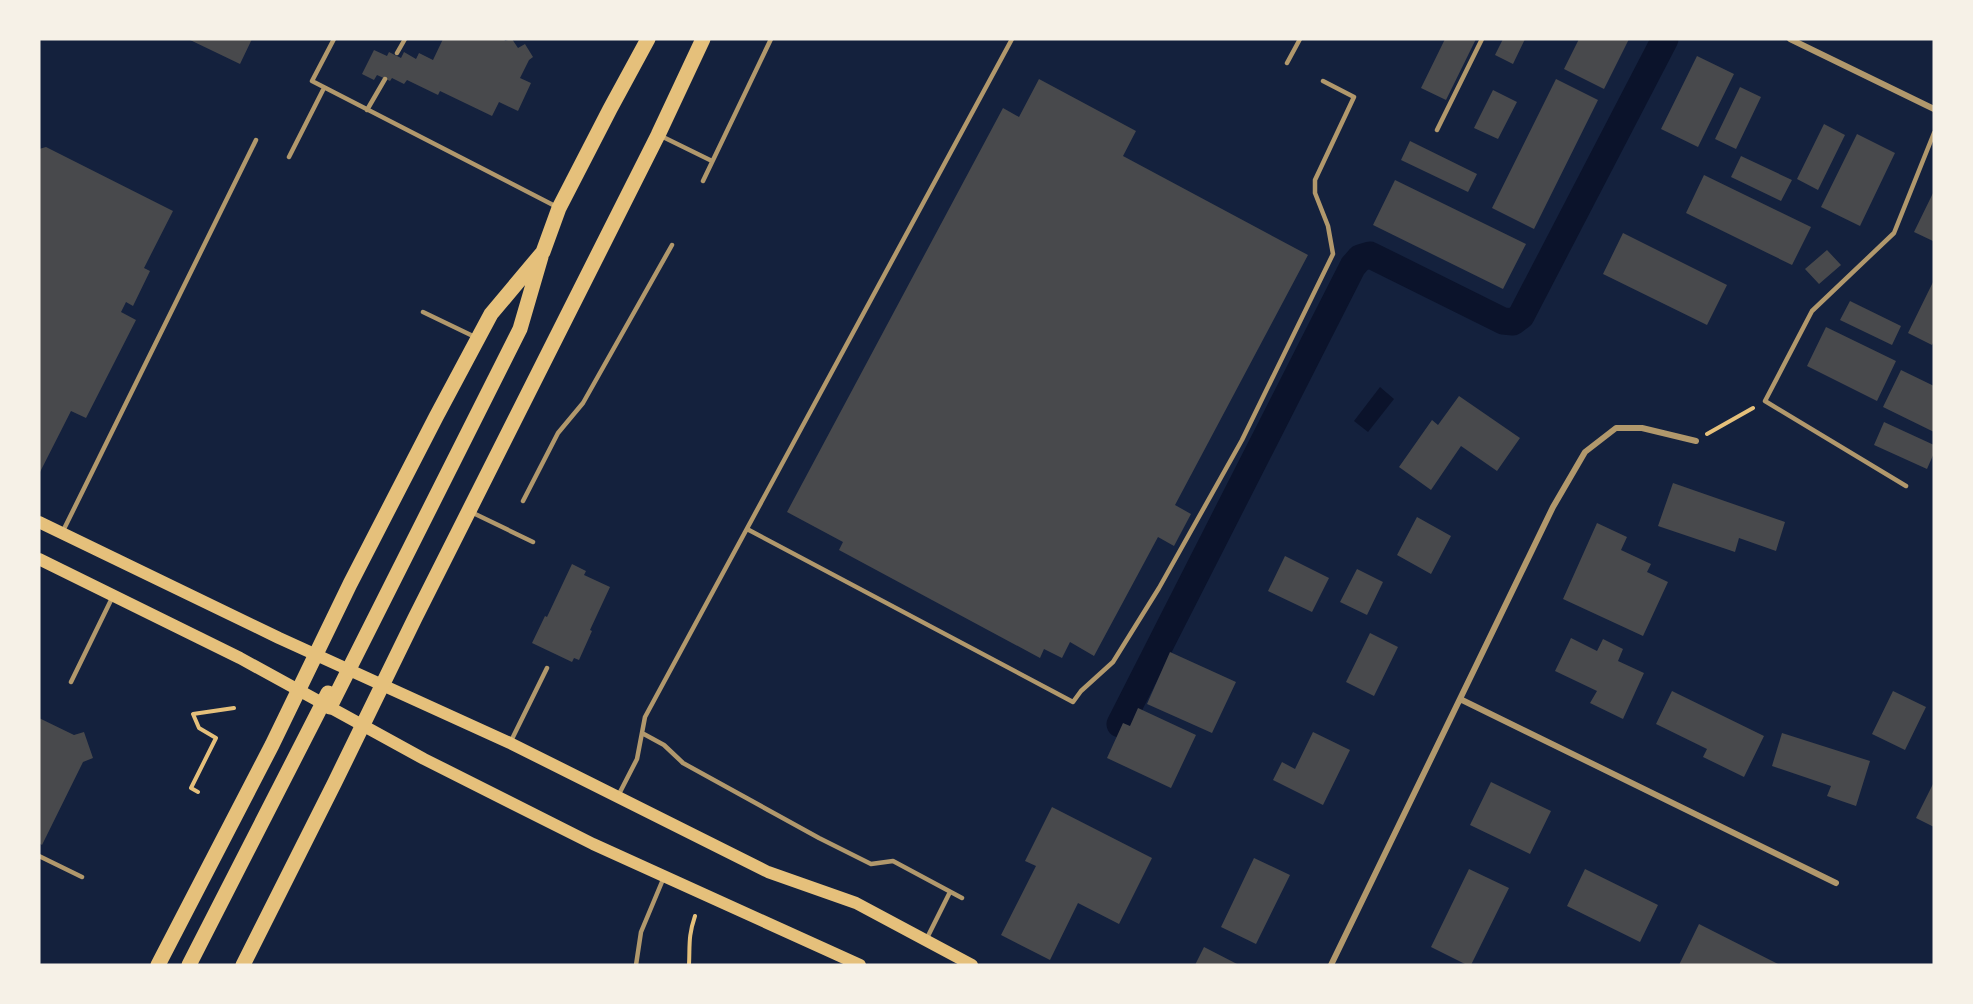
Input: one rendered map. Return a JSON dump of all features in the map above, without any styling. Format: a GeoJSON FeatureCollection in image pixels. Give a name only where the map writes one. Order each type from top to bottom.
{"type":"FeatureCollection","features":[{"type":"Feature","properties":{"kind":"main road"},"geometry":{"type":"LineString","coordinates":[[243,965],[658,135],[703,39]]}},
{"type":"Feature","properties":{"kind":"main road"},"geometry":{"type":"LineString","coordinates":[[189,965],[520,329],[559,208],[644,41]]}},
{"type":"Feature","properties":{"kind":"main road"},"geometry":{"type":"LineString","coordinates":[[158,965],[299,690],[350,584],[478,338],[491,314],[543,252]]}},
{"type":"Feature","properties":{"kind":"main road"},"geometry":{"type":"LineString","coordinates":[[39,522],[345,668],[510,743],[768,872],[856,903],[972,965]]}},
{"type":"Feature","properties":{"kind":"main road"},"geometry":{"type":"LineString","coordinates":[[39,559],[240,658],[423,759],[572,834],[860,965]]}},
{"type":"Feature","properties":{"kind":"street"},"geometry":{"type":"LineString","coordinates":[[1790,39],[1934,109]]}},
{"type":"Feature","properties":{"kind":"street"},"geometry":{"type":"LineString","coordinates":[[1331,965],[1553,507],[1585,452],[1616,428],[1642,428],[1696,441]]}},
{"type":"Feature","properties":{"kind":"street"},"geometry":{"type":"LineString","coordinates":[[1460,699],[1836,883]]}},
{"type":"Feature","properties":{"kind":"lane"},"geometry":{"type":"LineString","coordinates":[[334,39],[312,81],[559,208]]}},
{"type":"Feature","properties":{"kind":"lane"},"geometry":{"type":"LineString","coordinates":[[397,54],[405,39]]}},
{"type":"Feature","properties":{"kind":"lane"},"geometry":{"type":"LineString","coordinates":[[703,181],[771,39]]}},
{"type":"Feature","properties":{"kind":"lane"},"geometry":{"type":"LineString","coordinates":[[618,796],[637,759],[645,717],[1012,39]]}},
{"type":"Feature","properties":{"kind":"lane"},"geometry":{"type":"LineString","coordinates":[[1287,63],[1300,39]]}},
{"type":"Feature","properties":{"kind":"lane"},"geometry":{"type":"LineString","coordinates":[[1437,130],[1482,39]]}},
{"type":"Feature","properties":{"kind":"lane"},"geometry":{"type":"LineString","coordinates":[[368,110],[385,78]]}},
{"type":"Feature","properties":{"kind":"lane"},"geometry":{"type":"LineString","coordinates":[[747,529],[1073,702],[1081,691],[1113,662],[1159,588],[1242,440],[1333,254],[1328,226],[1316,193],[1315,180],[1354,97],[1323,81]]}},
{"type":"Feature","properties":{"kind":"lane"},"geometry":{"type":"LineString","coordinates":[[289,157],[324,88]]}},
{"type":"Feature","properties":{"kind":"lane"},"geometry":{"type":"LineString","coordinates":[[1906,486],[1765,401],[1812,311],[1894,233],[1934,133]]}},
{"type":"Feature","properties":{"kind":"lane"},"geometry":{"type":"LineString","coordinates":[[658,135],[712,161]]}},
{"type":"Feature","properties":{"kind":"lane"},"geometry":{"type":"LineString","coordinates":[[62,533],[256,140]]}},
{"type":"Feature","properties":{"kind":"lane"},"geometry":{"type":"LineString","coordinates":[[523,501],[558,433],[583,403],[672,245]]}},
{"type":"Feature","properties":{"kind":"lane"},"geometry":{"type":"LineString","coordinates":[[423,312],[478,338]]}},
{"type":"Feature","properties":{"kind":"lane"},"geometry":{"type":"LineString","coordinates":[[469,511],[533,542]]}},
{"type":"Feature","properties":{"kind":"lane"},"geometry":{"type":"LineString","coordinates":[[71,682],[113,595]]}},
{"type":"Feature","properties":{"kind":"lane"},"geometry":{"type":"LineString","coordinates":[[510,743],[547,668]]}},
{"type":"Feature","properties":{"kind":"lane"},"geometry":{"type":"LineString","coordinates":[[642,733],[664,745],[683,763],[819,838],[871,864],[893,861],[962,898]]}},
{"type":"Feature","properties":{"kind":"lane"},"geometry":{"type":"LineString","coordinates":[[39,856],[82,877]]}},
{"type":"Feature","properties":{"kind":"lane"},"geometry":{"type":"LineString","coordinates":[[636,965],[641,932],[664,877]]}},
{"type":"Feature","properties":{"kind":"lane"},"geometry":{"type":"LineString","coordinates":[[926,940],[950,892]]}},
{"type":"Feature","properties":{"kind":"path"},"geometry":{"type":"LineString","coordinates":[[1696,441],[1765,401]]}},
{"type":"Feature","properties":{"kind":"path"},"geometry":{"type":"LineString","coordinates":[[198,792],[191,788],[216,738],[199,728],[193,714],[234,708]]}},
{"type":"Feature","properties":{"kind":"path"},"geometry":{"type":"LineString","coordinates":[[689,965],[690,933],[695,916]]}},
{"type":"Feature","properties":{"kind":"water"},"geometry":{"type":"Polygon","coordinates":[[[1380,387],[1394,399],[1368,432],[1354,421],[1380,387]]]}},
{"type":"Feature","properties":{"kind":"building"},"geometry":{"type":"Polygon","coordinates":[[[188,39],[252,39],[240,64],[188,39]]]}},
{"type":"Feature","properties":{"kind":"building"},"geometry":{"type":"Polygon","coordinates":[[[443,39],[504,39],[505,41],[512,39],[518,48],[525,44],[533,57],[529,60],[520,78],[531,83],[518,111],[499,102],[492,116],[440,91],[438,95],[407,80],[404,84],[392,78],[390,81],[377,75],[374,80],[362,74],[374,50],[387,56],[389,52],[401,58],[404,52],[416,59],[419,53],[433,60],[443,39]]]}},
{"type":"Feature","properties":{"kind":"building"},"geometry":{"type":"Polygon","coordinates":[[[1445,39],[1476,39],[1446,100],[1421,88],[1445,39]]]}},
{"type":"Feature","properties":{"kind":"building"},"geometry":{"type":"Polygon","coordinates":[[[1503,39],[1525,39],[1513,64],[1495,55],[1503,39]]]}},
{"type":"Feature","properties":{"kind":"building"},"geometry":{"type":"Polygon","coordinates":[[[1579,39],[1629,39],[1604,89],[1564,69],[1579,39]]]}},
{"type":"Feature","properties":{"kind":"building"},"geometry":{"type":"Polygon","coordinates":[[[1697,56],[1734,74],[1698,147],[1661,129],[1697,56]]]}},
{"type":"Feature","properties":{"kind":"building"},"geometry":{"type":"Polygon","coordinates":[[[1039,79],[1136,131],[1123,156],[1308,255],[1175,505],[1191,514],[1174,546],[1158,537],[1094,656],[1070,642],[1062,658],[1044,649],[1040,658],[839,550],[843,542],[787,512],[1003,108],[1019,117],[1039,79]]]}},
{"type":"Feature","properties":{"kind":"building"},"geometry":{"type":"Polygon","coordinates":[[[1556,79],[1598,100],[1534,229],[1492,208],[1556,79]]]}},
{"type":"Feature","properties":{"kind":"building"},"geometry":{"type":"Polygon","coordinates":[[[1740,87],[1761,97],[1736,149],[1715,139],[1740,87]]]}},
{"type":"Feature","properties":{"kind":"building"},"geometry":{"type":"Polygon","coordinates":[[[1493,90],[1517,102],[1498,139],[1474,128],[1493,90]]]}},
{"type":"Feature","properties":{"kind":"building"},"geometry":{"type":"Polygon","coordinates":[[[1824,124],[1845,135],[1818,190],[1797,179],[1824,124]]]}},
{"type":"Feature","properties":{"kind":"building"},"geometry":{"type":"Polygon","coordinates":[[[1857,134],[1895,153],[1860,226],[1821,207],[1857,134]]]}},
{"type":"Feature","properties":{"kind":"building"},"geometry":{"type":"Polygon","coordinates":[[[1410,141],[1477,174],[1468,192],[1401,160],[1410,141]]]}},
{"type":"Feature","properties":{"kind":"building"},"geometry":{"type":"Polygon","coordinates":[[[46,147],[173,211],[144,268],[150,271],[133,306],[126,302],[121,312],[136,320],[86,418],[71,411],[39,474],[39,149],[46,147]]]}},
{"type":"Feature","properties":{"kind":"building"},"geometry":{"type":"Polygon","coordinates":[[[1741,156],[1792,180],[1781,201],[1731,177],[1741,156]]]}},
{"type":"Feature","properties":{"kind":"building"},"geometry":{"type":"Polygon","coordinates":[[[1704,175],[1811,227],[1792,265],[1686,213],[1704,175]]]}},
{"type":"Feature","properties":{"kind":"building"},"geometry":{"type":"Polygon","coordinates":[[[1395,180],[1526,244],[1503,289],[1373,225],[1395,180]]]}},
{"type":"Feature","properties":{"kind":"building"},"geometry":{"type":"Polygon","coordinates":[[[1934,191],[1934,239],[1933,241],[1914,232],[1934,191]]]}},
{"type":"Feature","properties":{"kind":"building"},"geometry":{"type":"Polygon","coordinates":[[[1623,233],[1727,285],[1707,325],[1603,274],[1623,233]]]}},
{"type":"Feature","properties":{"kind":"building"},"geometry":{"type":"Polygon","coordinates":[[[1827,250],[1841,265],[1819,284],[1805,269],[1827,250]]]}},
{"type":"Feature","properties":{"kind":"building"},"geometry":{"type":"Polygon","coordinates":[[[1934,280],[1934,341],[1932,345],[1908,333],[1934,280]]]}},
{"type":"Feature","properties":{"kind":"building"},"geometry":{"type":"Polygon","coordinates":[[[1850,301],[1901,326],[1892,345],[1840,320],[1850,301]]]}},
{"type":"Feature","properties":{"kind":"building"},"geometry":{"type":"Polygon","coordinates":[[[1826,327],[1896,361],[1877,401],[1807,366],[1826,327]]]}},
{"type":"Feature","properties":{"kind":"building"},"geometry":{"type":"Polygon","coordinates":[[[1901,370],[1934,386],[1934,432],[1883,407],[1901,370]]]}},
{"type":"Feature","properties":{"kind":"building"},"geometry":{"type":"Polygon","coordinates":[[[1459,396],[1520,438],[1497,471],[1461,446],[1431,490],[1399,467],[1432,420],[1438,425],[1459,396]]]}},
{"type":"Feature","properties":{"kind":"building"},"geometry":{"type":"Polygon","coordinates":[[[1884,422],[1934,445],[1934,453],[1927,469],[1874,445],[1884,422]]]}},
{"type":"Feature","properties":{"kind":"building"},"geometry":{"type":"Polygon","coordinates":[[[1673,483],[1785,522],[1776,551],[1739,538],[1735,552],[1658,526],[1673,483]]]}},
{"type":"Feature","properties":{"kind":"building"},"geometry":{"type":"Polygon","coordinates":[[[1417,517],[1451,536],[1431,574],[1397,555],[1417,517]]]}},
{"type":"Feature","properties":{"kind":"building"},"geometry":{"type":"Polygon","coordinates":[[[1597,523],[1627,537],[1621,550],[1651,564],[1647,572],[1668,582],[1643,636],[1563,599],[1597,523]]]}},
{"type":"Feature","properties":{"kind":"building"},"geometry":{"type":"Polygon","coordinates":[[[1285,556],[1329,578],[1312,612],[1268,591],[1285,556]]]}},
{"type":"Feature","properties":{"kind":"building"},"geometry":{"type":"Polygon","coordinates":[[[572,564],[586,571],[584,575],[610,587],[579,660],[574,658],[572,662],[532,643],[572,564]]]}},
{"type":"Feature","properties":{"kind":"building"},"geometry":{"type":"Polygon","coordinates":[[[1357,569],[1383,582],[1367,615],[1340,602],[1357,569]]]}},
{"type":"Feature","properties":{"kind":"building"},"geometry":{"type":"Polygon","coordinates":[[[1370,633],[1398,647],[1374,696],[1346,682],[1370,633]]]}},
{"type":"Feature","properties":{"kind":"building"},"geometry":{"type":"Polygon","coordinates":[[[1571,638],[1597,651],[1603,639],[1623,649],[1618,661],[1644,673],[1623,719],[1590,703],[1597,691],[1555,671],[1571,638]]]}},
{"type":"Feature","properties":{"kind":"building"},"geometry":{"type":"Polygon","coordinates":[[[1170,652],[1236,682],[1212,733],[1147,704],[1170,652]]]}},
{"type":"Feature","properties":{"kind":"building"},"geometry":{"type":"Polygon","coordinates":[[[1672,691],[1764,736],[1744,777],[1703,757],[1707,749],[1656,724],[1672,691]]]}},
{"type":"Feature","properties":{"kind":"building"},"geometry":{"type":"Polygon","coordinates":[[[1893,691],[1926,707],[1905,750],[1872,734],[1893,691]]]}},
{"type":"Feature","properties":{"kind":"building"},"geometry":{"type":"Polygon","coordinates":[[[1138,708],[1196,735],[1171,788],[1107,758],[1123,723],[1130,726],[1138,708]]]}},
{"type":"Feature","properties":{"kind":"building"},"geometry":{"type":"Polygon","coordinates":[[[39,718],[74,735],[84,732],[93,758],[83,762],[42,845],[39,843],[39,718]]]}},
{"type":"Feature","properties":{"kind":"building"},"geometry":{"type":"Polygon","coordinates":[[[1313,732],[1350,750],[1323,805],[1273,780],[1282,762],[1295,769],[1313,732]]]}},
{"type":"Feature","properties":{"kind":"building"},"geometry":{"type":"Polygon","coordinates":[[[1782,733],[1870,761],[1856,806],[1827,796],[1831,786],[1772,766],[1782,733]]]}},
{"type":"Feature","properties":{"kind":"building"},"geometry":{"type":"Polygon","coordinates":[[[1491,782],[1551,811],[1530,854],[1470,825],[1491,782]]]}},
{"type":"Feature","properties":{"kind":"building"},"geometry":{"type":"Polygon","coordinates":[[[1934,782],[1934,827],[1916,818],[1934,782]]]}},
{"type":"Feature","properties":{"kind":"building"},"geometry":{"type":"Polygon","coordinates":[[[1052,807],[1152,858],[1119,924],[1078,903],[1050,960],[1001,935],[1036,866],[1025,861],[1052,807]]]}},
{"type":"Feature","properties":{"kind":"building"},"geometry":{"type":"Polygon","coordinates":[[[1254,858],[1290,875],[1256,944],[1221,927],[1254,858]]]}},
{"type":"Feature","properties":{"kind":"building"},"geometry":{"type":"Polygon","coordinates":[[[1469,869],[1509,888],[1471,965],[1467,965],[1431,947],[1469,869]]]}},
{"type":"Feature","properties":{"kind":"building"},"geometry":{"type":"Polygon","coordinates":[[[1585,869],[1658,905],[1640,942],[1567,906],[1585,869]]]}},
{"type":"Feature","properties":{"kind":"building"},"geometry":{"type":"Polygon","coordinates":[[[1699,924],[1780,965],[1679,965],[1699,924]]]}},
{"type":"Feature","properties":{"kind":"building"},"geometry":{"type":"Polygon","coordinates":[[[1204,947],[1239,965],[1195,965],[1204,947]]]}},
{"type":"Feature","properties":{"kind":"waterway"},"geometry":{"type":"LineString","coordinates":[[1120,724],[1353,266],[1360,258],[1370,255],[1503,321],[1513,322],[1521,316],[1665,39]]}}]}
